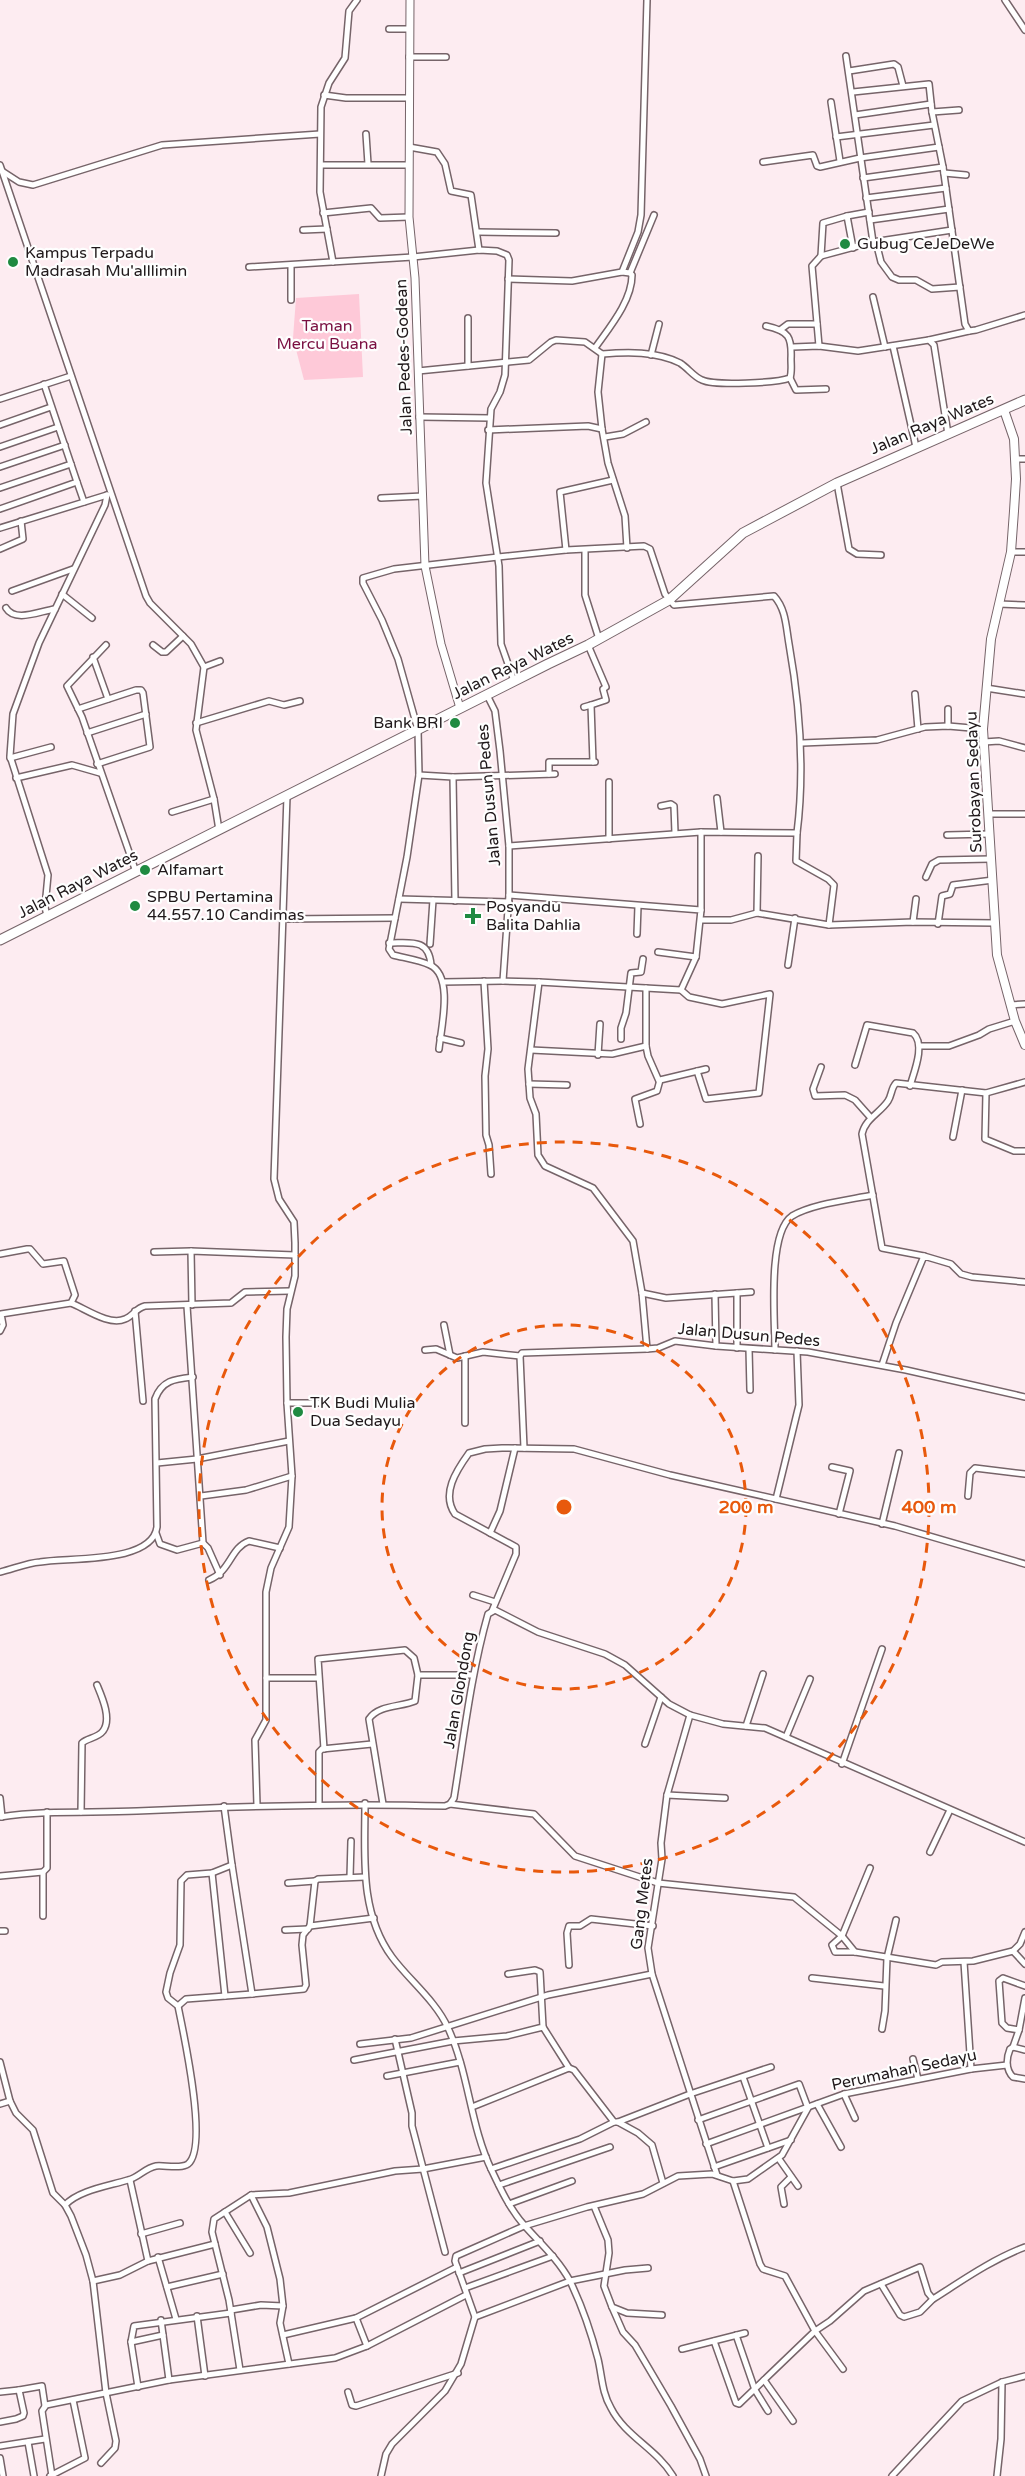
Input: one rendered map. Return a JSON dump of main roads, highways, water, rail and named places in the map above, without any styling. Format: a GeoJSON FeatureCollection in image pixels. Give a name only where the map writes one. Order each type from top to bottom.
{"type":"FeatureCollection","features":[{"type":"Feature","properties":{"kind":"highway","name":"Jalan Raya Wates"},"geometry":{"type":"LineString","coordinates":[[0,940],[599,639],[669,600],[743,533],[818,492],[1025,400]]}},
{"type":"Feature","properties":{"kind":"main road","name":"Surobayan Sedayu"},"geometry":{"type":"LineString","coordinates":[[1004,410],[1014,439],[1016,459],[1011,552],[991,639],[983,729],[997,955],[1010,1005],[1025,1045]]}},
{"type":"Feature","properties":{"kind":"place","name":"Gubug CeJeDeWe"},"geometry":{"type":"Point","coordinates":[845,244]}},
{"type":"Feature","properties":{"kind":"place","name":"Kampus Terpadu Madrasah Mu'alllimin"},"geometry":{"type":"Point","coordinates":[13,262]}},
{"type":"Feature","properties":{"kind":"place","name":"Bank BRI"},"geometry":{"type":"Point","coordinates":[455,723]}},
{"type":"Feature","properties":{"kind":"place","name":"Alfamart"},"geometry":{"type":"Point","coordinates":[145,870]}},
{"type":"Feature","properties":{"kind":"place","name":"SPBU Pertamina 44.557.10 Candimas"},"geometry":{"type":"Point","coordinates":[135,906]}},
{"type":"Feature","properties":{"kind":"place","name":"Posyandu Balita Dahlia"},"geometry":{"type":"Point","coordinates":[473,916]}},
{"type":"Feature","properties":{"kind":"place","name":"TK Budi Mulia Dua Sedayu"},"geometry":{"type":"Point","coordinates":[298,1412]}},
{"type":"Feature","properties":{"kind":"park label","name":"Taman Mercu Buana"},"geometry":{"type":"Point","coordinates":[327,335]}}]}
